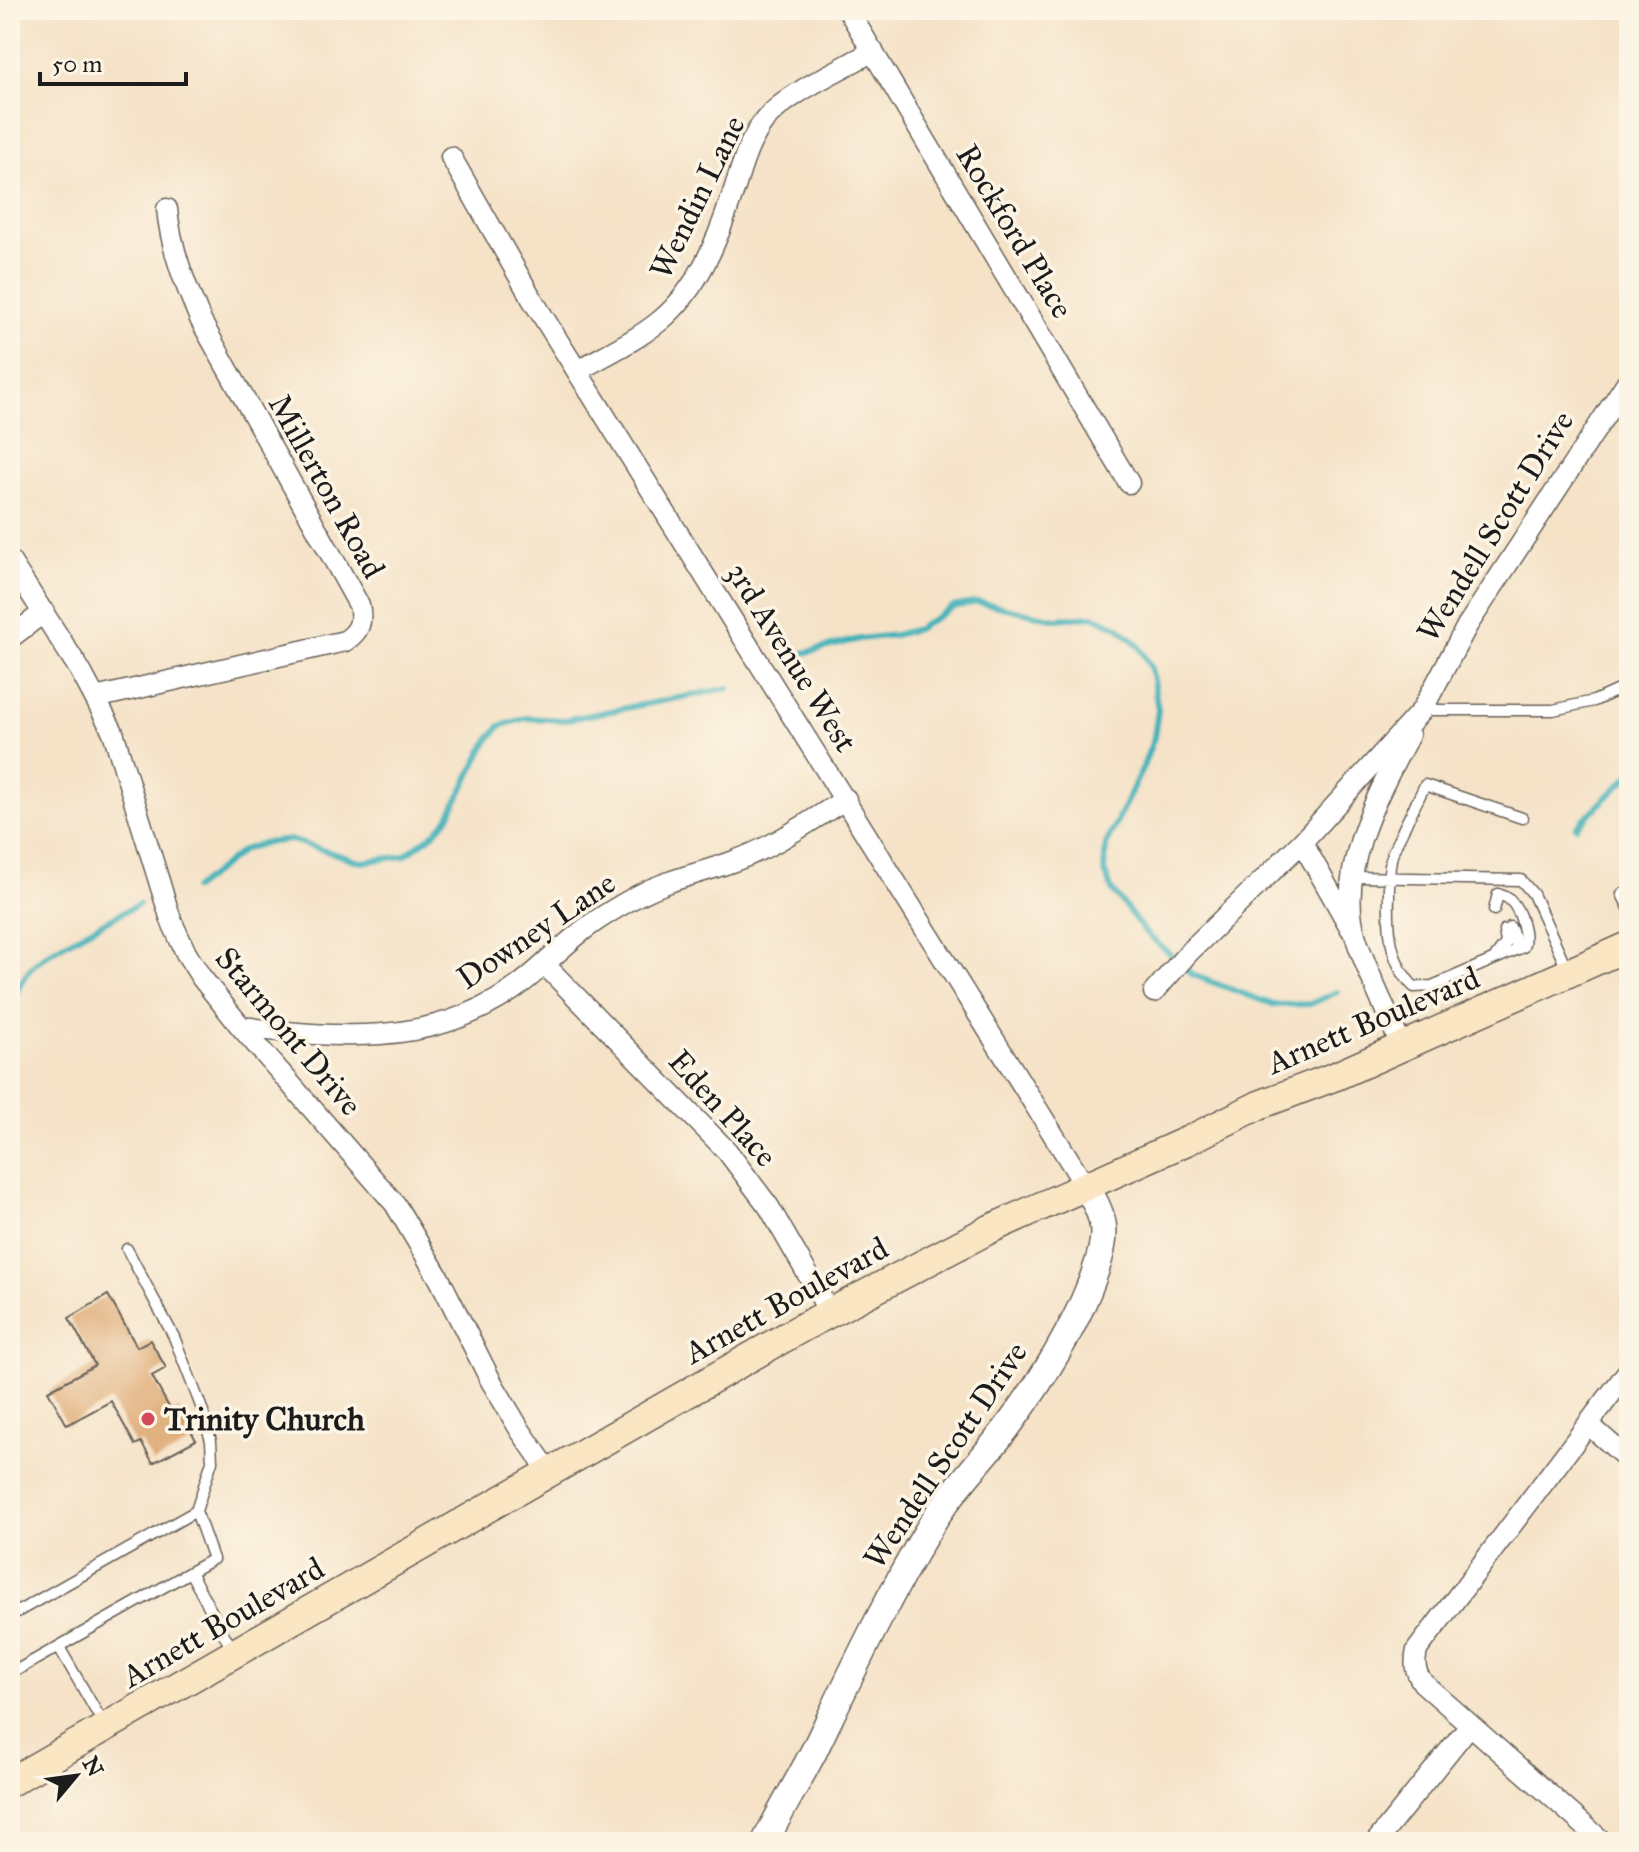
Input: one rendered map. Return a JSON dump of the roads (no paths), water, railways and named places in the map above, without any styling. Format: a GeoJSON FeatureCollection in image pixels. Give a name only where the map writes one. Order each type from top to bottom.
{"type":"FeatureCollection","features":[{"type":"Feature","properties":{"kind":"main road","name":"Arnett Boulevard"},"geometry":{"type":"LineString","coordinates":[[10,1782],[830,1313],[990,1229],[1259,1105],[1336,1076],[1628,948]]}},
{"type":"Feature","properties":{"kind":"street","name":"Rockford Place"},"geometry":{"type":"LineString","coordinates":[[848,10],[1129,483]]}},
{"type":"Feature","properties":{"kind":"street","name":"Wendin Lane"},"geometry":{"type":"LineString","coordinates":[[577,371],[644,332],[679,303],[694,283],[712,247],[744,157],[753,136],[767,118],[783,103],[873,51]]}},
{"type":"Feature","properties":{"kind":"street","name":"3rd Avenue West"},"geometry":{"type":"LineString","coordinates":[[451,157],[532,299],[1086,1187]]}},
{"type":"Feature","properties":{"kind":"street","name":"Millerton Road"},"geometry":{"type":"LineString","coordinates":[[95,698],[345,641],[354,635],[361,616],[359,605],[201,321],[169,236],[167,209]]}},
{"type":"Feature","properties":{"kind":"street","name":"Wendell Scott Drive"},"geometry":{"type":"LineString","coordinates":[[1356,937],[1352,908],[1354,877],[1370,817],[1385,782],[1467,626],[1629,379]]}},
{"type":"Feature","properties":{"kind":"street","name":"Starmont Drive"},"geometry":{"type":"LineString","coordinates":[[10,561],[44,612],[113,732],[171,920],[201,977],[395,1204],[439,1278],[513,1418],[550,1473]]}},
{"type":"Feature","properties":{"kind":"street"},"geometry":{"type":"LineString","coordinates":[[10,638],[44,612]]}},
{"type":"Feature","properties":{"kind":"street","name":"Wendell Scott Drive"},"geometry":{"type":"LineString","coordinates":[[1158,987],[1190,951],[1302,842],[1422,710]]}},
{"type":"Feature","properties":{"kind":"street","name":"Downey Lane"},"geometry":{"type":"LineString","coordinates":[[241,1027],[338,1037],[415,1031],[484,1007],[512,991],[587,927],[647,891],[686,874],[732,862],[761,850],[846,799]]}},
{"type":"Feature","properties":{"kind":"street","name":"Wendell Scott Drive"},"geometry":{"type":"LineString","coordinates":[[1302,842],[1356,937],[1401,1046]]}},
{"type":"Feature","properties":{"kind":"street","name":"Eden Place"},"geometry":{"type":"LineString","coordinates":[[545,965],[727,1151],[769,1207],[830,1313]]}},
{"type":"Feature","properties":{"kind":"street","name":"Wendell Scott Drive"},"geometry":{"type":"LineString","coordinates":[[765,1842],[897,1584],[948,1500],[1007,1427],[1066,1338],[1083,1305],[1105,1239],[1099,1206],[1086,1187]]}},
{"type":"Feature","properties":{"kind":"street"},"geometry":{"type":"LineString","coordinates":[[1603,1842],[1423,1683],[1416,1673],[1414,1661],[1417,1650],[1629,1370]]}},
{"type":"Feature","properties":{"kind":"street"},"geometry":{"type":"LineString","coordinates":[[1588,1424],[1629,1460]]}},
{"type":"Feature","properties":{"kind":"street"},"geometry":{"type":"LineString","coordinates":[[1376,1842],[1470,1725]]}},
{"type":"Feature","properties":{"kind":"lane"},"geometry":{"type":"LineString","coordinates":[[1422,710],[1553,710],[1594,701],[1629,685]]}},
{"type":"Feature","properties":{"kind":"lane"},"geometry":{"type":"LineString","coordinates":[[1498,894],[1512,901],[1523,926],[1526,940],[1523,947],[1432,986],[1414,987],[1403,976],[1394,956],[1388,923],[1388,878],[1392,855],[1425,785],[1522,818]]}},
{"type":"Feature","properties":{"kind":"lane"},"geometry":{"type":"LineString","coordinates":[[1354,877],[1521,880],[1533,894],[1569,973]]}},
{"type":"Feature","properties":{"kind":"lane"},"geometry":{"type":"LineString","coordinates":[[1496,880],[1497,908]]}},
{"type":"Feature","properties":{"kind":"lane"},"geometry":{"type":"LineString","coordinates":[[1629,891],[1622,894],[1629,908]]}},
{"type":"Feature","properties":{"kind":"lane"},"geometry":{"type":"LineString","coordinates":[[1495,958],[1506,943],[1507,928],[1516,950]]}},
{"type":"Feature","properties":{"kind":"lane"},"geometry":{"type":"LineString","coordinates":[[10,1674],[213,1559],[196,1511],[212,1461],[211,1441],[191,1376],[174,1337],[127,1249]]}},
{"type":"Feature","properties":{"kind":"lane"},"geometry":{"type":"LineString","coordinates":[[10,1616],[196,1511]]}},
{"type":"Feature","properties":{"kind":"lane"},"geometry":{"type":"LineString","coordinates":[[190,1572],[235,1655]]}},
{"type":"Feature","properties":{"kind":"lane"},"geometry":{"type":"LineString","coordinates":[[59,1647],[105,1727]]}},
{"type":"Feature","properties":{"kind":"waterway"},"geometry":{"type":"LineString","coordinates":[[788,657],[859,639],[917,629],[953,607],[978,602],[1056,619],[1093,616],[1118,627],[1138,645],[1151,668],[1158,710],[1154,737],[1143,767],[1106,844],[1104,870],[1112,890],[1145,932],[1193,975],[1274,1005],[1310,1004],[1337,992]]}},
{"type":"Feature","properties":{"kind":"waterway"},"geometry":{"type":"LineString","coordinates":[[194,889],[243,850],[264,843],[291,840],[361,862],[404,856],[435,833],[448,818],[487,742],[500,726],[526,718],[564,720],[729,688]]}},
{"type":"Feature","properties":{"kind":"waterway"},"geometry":{"type":"LineString","coordinates":[[1576,827],[1629,776]]}},
{"type":"Feature","properties":{"kind":"waterway"},"geometry":{"type":"LineString","coordinates":[[10,1008],[24,978],[39,961],[65,943],[139,904]]}},
{"type":"Feature","properties":{"kind":"place","name":"Trinity Church"},"geometry":{"type":"Point","coordinates":[148,1419]}}]}
